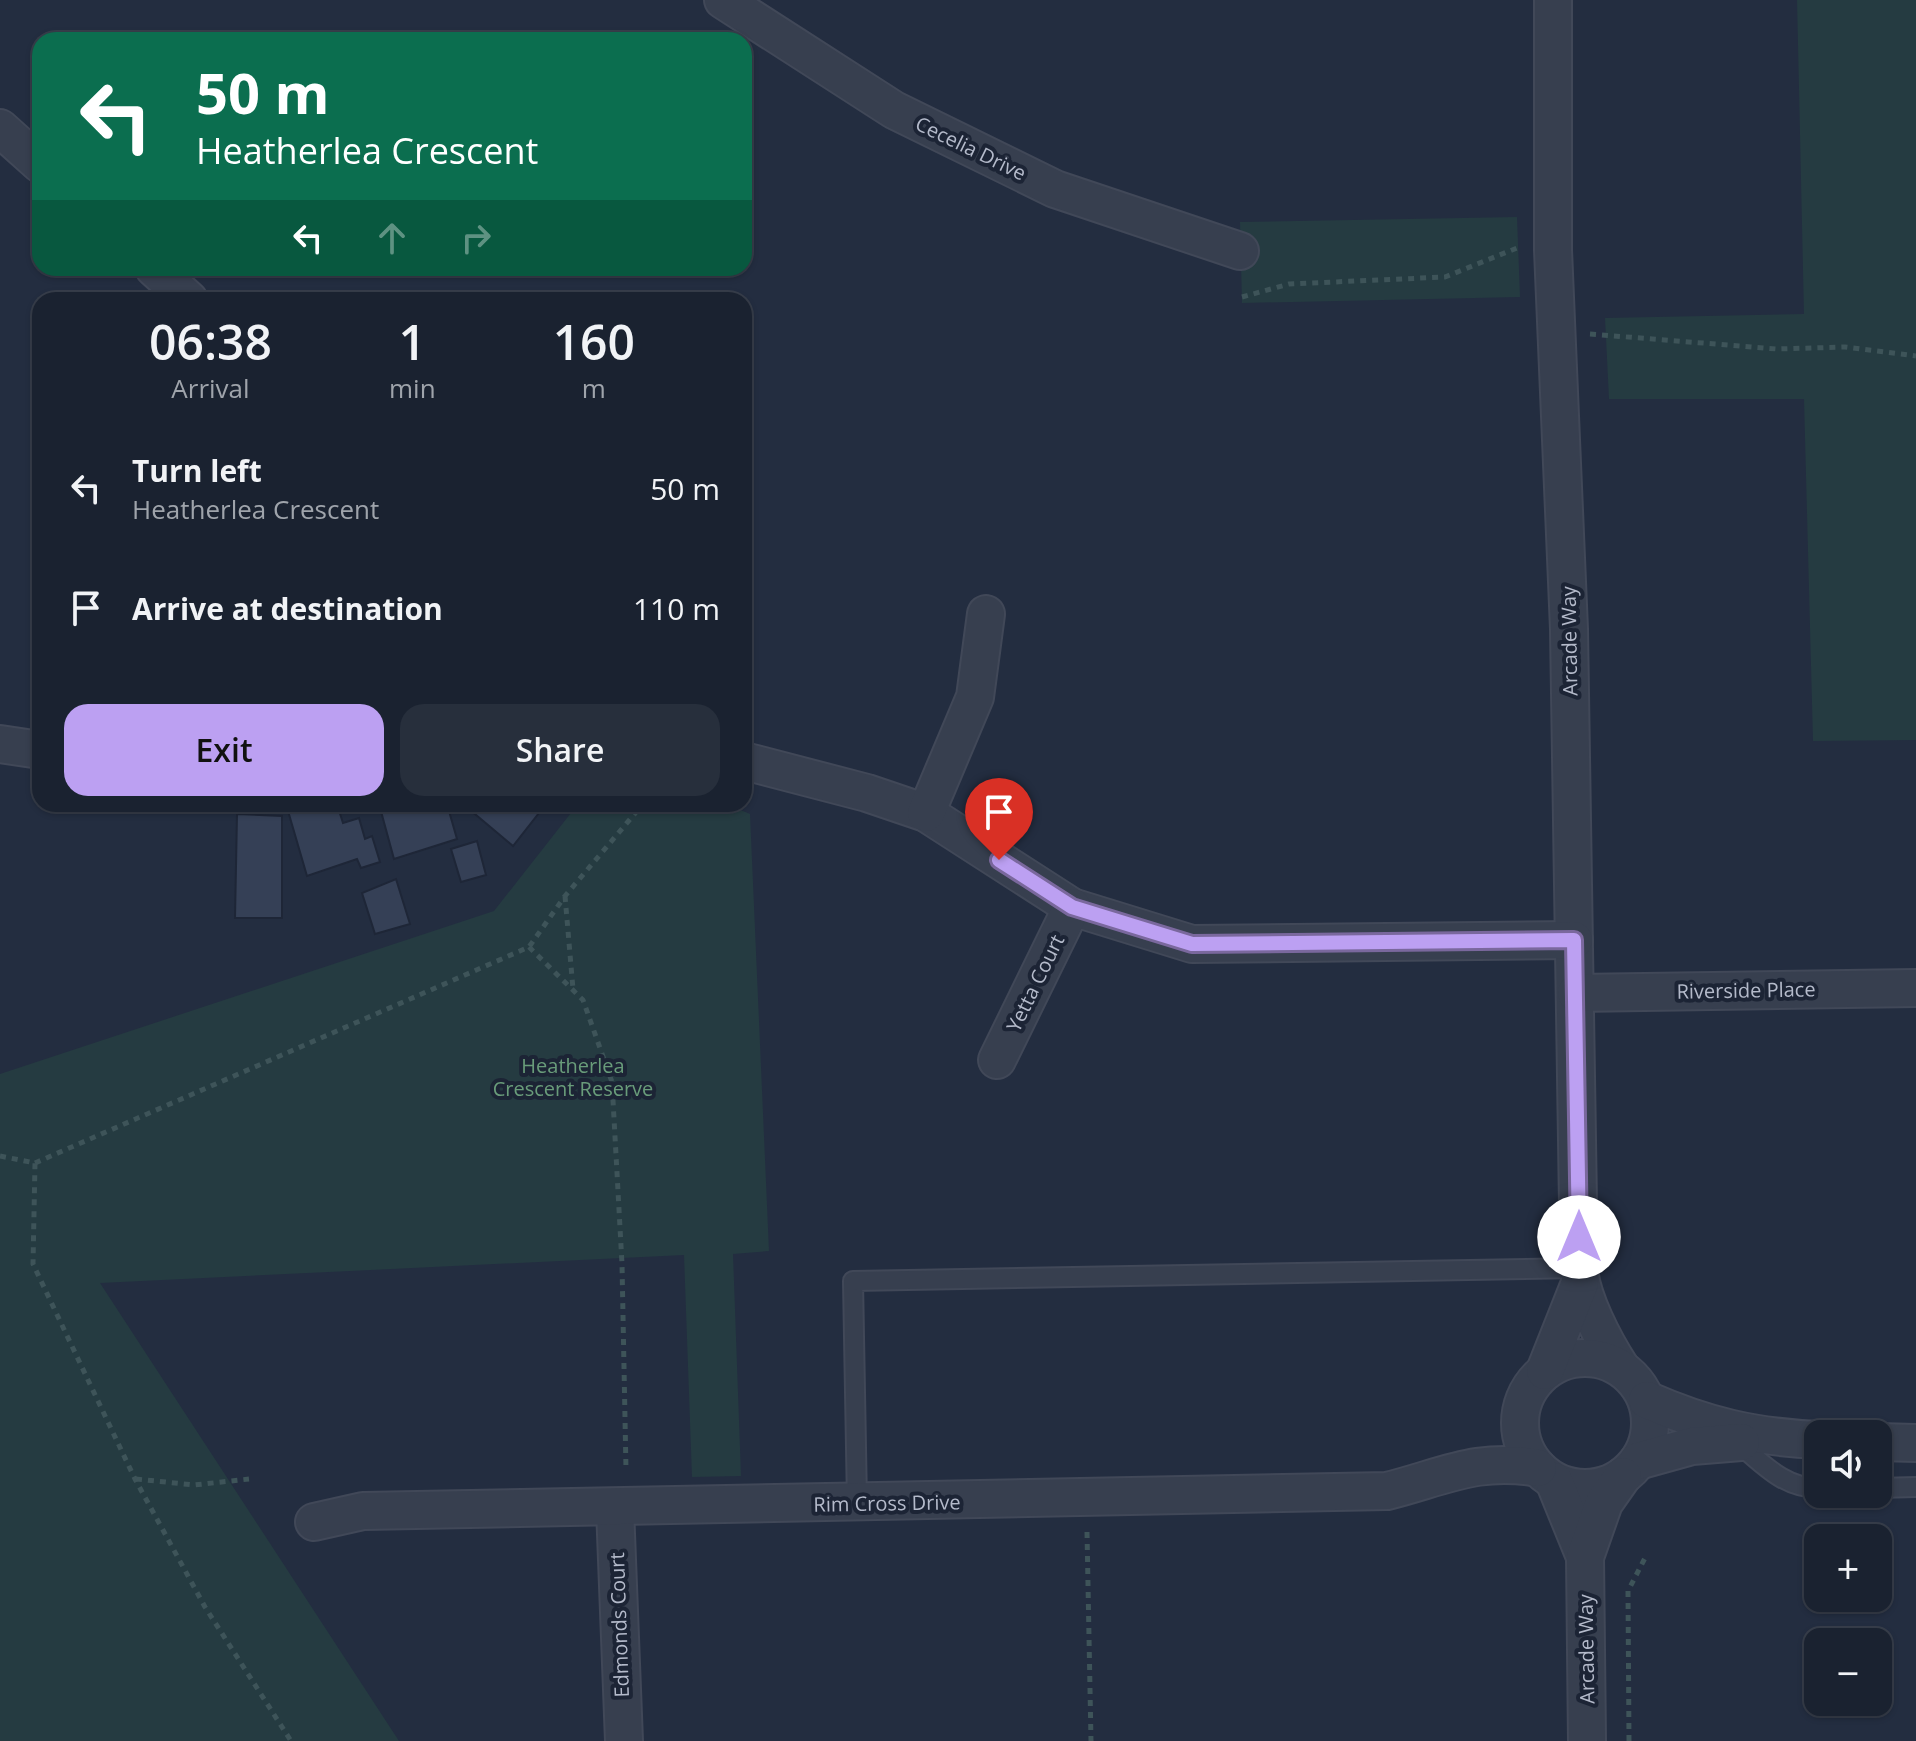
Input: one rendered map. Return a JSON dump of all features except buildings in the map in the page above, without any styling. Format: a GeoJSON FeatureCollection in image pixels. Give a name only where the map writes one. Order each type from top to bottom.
{"type":"FeatureCollection","features":[{"type":"Feature","properties":{"kind":"street","name":"Cecelia Drive"},"geometry":{"type":"LineString","coordinates":[[723,0],[894,110],[1055,189],[1240,251]]}},
{"type":"Feature","properties":{"kind":"street","name":"Arcade Way"},"geometry":{"type":"LineString","coordinates":[[1553,0],[1553,250],[1569,629],[1580,1275],[1604,1341],[1621,1368]]}},
{"type":"Feature","properties":{"kind":"street"},"geometry":{"type":"LineString","coordinates":[[0,128],[32,157]]}},
{"type":"Feature","properties":{"kind":"street"},"geometry":{"type":"LineString","coordinates":[[163,276],[180,292]]}},
{"type":"Feature","properties":{"kind":"street"},"geometry":{"type":"LineString","coordinates":[[926,813],[975,697],[986,614]]}},
{"type":"Feature","properties":{"kind":"street"},"geometry":{"type":"LineString","coordinates":[[0,744],[32,749]]}},
{"type":"Feature","properties":{"kind":"street"},"geometry":{"type":"LineString","coordinates":[[752,763],[867,793],[926,813],[1072,907],[1192,944],[1574,940]]}},
{"type":"Feature","properties":{"kind":"street","name":"Yetta Court"},"geometry":{"type":"LineString","coordinates":[[997,1060],[1072,907]]}},
{"type":"Feature","properties":{"kind":"street","name":"Riverside Place"},"geometry":{"type":"LineString","coordinates":[[1576,993],[1916,988]]}},
{"type":"Feature","properties":{"kind":"street","name":"Arcade Way"},"geometry":{"type":"LineString","coordinates":[[1545,1371],[1580,1275]]}},
{"type":"Feature","properties":{"kind":"street"},"geometry":{"type":"LineString","coordinates":[[1631,1469],[1648,1442],[1651,1421],[1647,1400],[1636,1382],[1621,1368],[1602,1359],[1562,1361],[1545,1371],[1531,1385],[1523,1401],[1521,1437],[1546,1474],[1590,1488],[1692,1446],[1750,1440],[1804,1440]]}},
{"type":"Feature","properties":{"kind":"street"},"geometry":{"type":"LineString","coordinates":[[1647,1400],[1750,1440]]}},
{"type":"Feature","properties":{"kind":"street","name":"Rim Cross Drive"},"geometry":{"type":"LineString","coordinates":[[1458,1469],[1523,1401]]}},
{"type":"Feature","properties":{"kind":"street"},"geometry":{"type":"LineString","coordinates":[[1892,1442],[1916,1443]]}},
{"type":"Feature","properties":{"kind":"street","name":"Rim Cross Drive"},"geometry":{"type":"LineString","coordinates":[[314,1522],[363,1511],[1387,1491],[1458,1469],[1501,1463],[1546,1474]]}},
{"type":"Feature","properties":{"kind":"street","name":"Arcade Way"},"geometry":{"type":"LineString","coordinates":[[1587,1741],[1585,1557],[1604,1503],[1631,1469]]}},
{"type":"Feature","properties":{"kind":"street","name":"Arcade Way"},"geometry":{"type":"LineString","coordinates":[[1546,1474],[1585,1557]]}},
{"type":"Feature","properties":{"kind":"street","name":"Edmonds Court"},"geometry":{"type":"LineString","coordinates":[[615,1508],[624,1741]]}},
{"type":"Feature","properties":{"kind":"lane"},"geometry":{"type":"LineString","coordinates":[[857,1503],[853,1281],[1580,1275]]}},
{"type":"Feature","properties":{"kind":"lane"},"geometry":{"type":"LineString","coordinates":[[1750,1440],[1781,1480],[1804,1488]]}},
{"type":"Feature","properties":{"kind":"lane"},"geometry":{"type":"LineString","coordinates":[[1892,1488],[1916,1487]]}},
{"type":"Feature","properties":{"kind":"path"},"geometry":{"type":"LineString","coordinates":[[1242,297],[1289,284],[1445,277],[1525,246]]}},
{"type":"Feature","properties":{"kind":"path"},"geometry":{"type":"LineString","coordinates":[[1602,335],[1777,349],[1845,347],[1916,356]]}},
{"type":"Feature","properties":{"kind":"path"},"geometry":{"type":"LineString","coordinates":[[0,1156],[35,1163],[529,947],[565,896],[636,812]]}},
{"type":"Feature","properties":{"kind":"path"},"geometry":{"type":"LineString","coordinates":[[565,896],[573,990]]}},
{"type":"Feature","properties":{"kind":"path"},"geometry":{"type":"LineString","coordinates":[[529,947],[583,1000],[612,1082],[622,1264],[626,1470]]}},
{"type":"Feature","properties":{"kind":"path"},"geometry":{"type":"LineString","coordinates":[[35,1163],[33,1264],[135,1479],[205,1607],[291,1741]]}},
{"type":"Feature","properties":{"kind":"path"},"geometry":{"type":"LineString","coordinates":[[135,1479],[194,1485],[249,1479]]}},
{"type":"Feature","properties":{"kind":"path"},"geometry":{"type":"LineString","coordinates":[[1086,1499],[1091,1741]]}},
{"type":"Feature","properties":{"kind":"path"},"geometry":{"type":"LineString","coordinates":[[1629,1741],[1628,1591],[1646,1556]]}},
{"type":"Feature","properties":{"kind":"green space"},"geometry":{"type":"Polygon","coordinates":[[[1797,0],[1916,0],[1916,740],[1813,741],[1804,399],[1609,399],[1605,318],[1804,314],[1797,0]]]}},
{"type":"Feature","properties":{"kind":"green space"},"geometry":{"type":"Polygon","coordinates":[[[1517,217],[1520,297],[1242,303],[1240,222],[1517,217]]]}},
{"type":"Feature","properties":{"kind":"green space","name":"Heatherlea Crescent Reserve"},"geometry":{"type":"Polygon","coordinates":[[[572,812],[750,814],[769,1251],[733,1254],[741,1476],[692,1477],[684,1255],[100,1283],[399,1741],[0,1741],[0,1074],[494,911],[572,812]]]}},
{"type":"Feature","properties":{"kind":"route"},"geometry":{"type":"LineString","coordinates":[[999,860],[1072,907],[1192,944],[1574,940],[1579,1237]]}}]}
